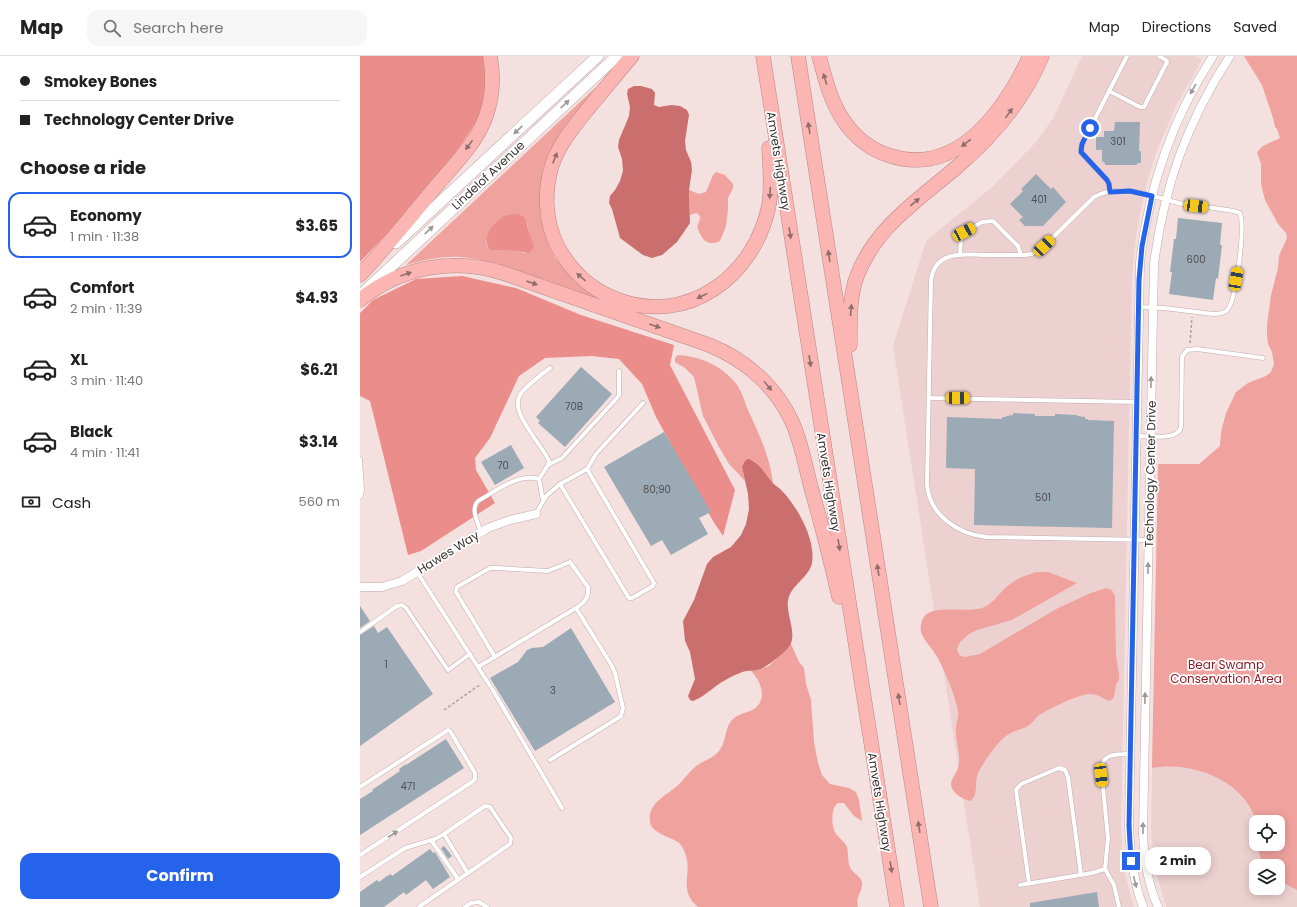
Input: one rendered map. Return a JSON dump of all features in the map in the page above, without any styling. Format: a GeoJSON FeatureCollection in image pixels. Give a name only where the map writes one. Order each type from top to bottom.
{"type":"FeatureCollection","features":[{"type":"Feature","properties":{"kind":"highway"},"geometry":{"type":"LineString","coordinates":[[360,275],[466,150],[480,130],[486,117],[492,96],[493,82],[490,56]]}},
{"type":"Feature","properties":{"kind":"highway"},"geometry":{"type":"LineString","coordinates":[[632,56],[573,127],[561,145],[552,164],[549,177],[547,205],[550,227],[555,240],[561,252],[579,276],[607,296],[626,303],[652,307],[687,302],[700,297],[719,286],[741,265],[758,238],[766,218],[770,189],[770,158],[762,56]]}},
{"type":"Feature","properties":{"kind":"highway","name":"Amvets Highway"},"geometry":{"type":"LineString","coordinates":[[762,56],[897,907]]}},
{"type":"Feature","properties":{"kind":"highway"},"geometry":{"type":"LineString","coordinates":[[798,56],[931,907]]}},
{"type":"Feature","properties":{"kind":"highway"},"geometry":{"type":"LineString","coordinates":[[819,56],[833,102],[842,120],[856,136],[871,148],[883,154],[896,158],[916,160],[936,158],[949,153],[961,147],[972,138],[986,124],[1005,100],[1030,56]]}},
{"type":"Feature","properties":{"kind":"highway"},"geometry":{"type":"LineString","coordinates":[[859,447],[851,367],[850,339],[852,296],[857,276],[863,262],[879,236],[890,224],[959,165],[994,132],[1018,101],[1029,83],[1042,56]]}},
{"type":"Feature","properties":{"kind":"highway"},"geometry":{"type":"LineString","coordinates":[[360,300],[374,289],[410,272],[458,265],[481,267],[503,273],[709,345],[736,358],[759,376],[783,406],[798,440],[834,578],[875,766]]}},
{"type":"Feature","properties":{"kind":"main road","name":"Lindelof Avenue"},"geometry":{"type":"LineString","coordinates":[[360,275],[598,56]]}},
{"type":"Feature","properties":{"kind":"main road","name":"Lindelof Avenue"},"geometry":{"type":"LineString","coordinates":[[360,296],[617,56]]}},
{"type":"Feature","properties":{"kind":"street","name":"Technology Center Drive"},"geometry":{"type":"LineString","coordinates":[[1142,907],[1133,873],[1130,850],[1130,754],[1139,307],[1142,246],[1152,196],[1162,162],[1176,124],[1213,56]]}},
{"type":"Feature","properties":{"kind":"street","name":"Technology Center Drive"},"geometry":{"type":"LineString","coordinates":[[1158,907],[1148,877],[1143,834],[1154,264],[1157,239],[1175,166],[1189,130],[1202,103],[1230,56]]}},
{"type":"Feature","properties":{"kind":"street","name":"Hawes Way"},"geometry":{"type":"LineString","coordinates":[[360,587],[372,588],[392,585],[402,581],[481,532],[499,523],[536,514]]}},
{"type":"Feature","properties":{"kind":"lane"},"geometry":{"type":"LineString","coordinates":[[1110,192],[1107,180],[1081,150],[1084,140],[1127,56]]}},
{"type":"Feature","properties":{"kind":"lane"},"geometry":{"type":"LineString","coordinates":[[1109,91],[1140,107],[1144,106],[1167,62],[1159,56]]}},
{"type":"Feature","properties":{"kind":"lane"},"geometry":{"type":"LineString","coordinates":[[1139,307],[1153,307],[1213,314],[1220,314],[1226,311],[1233,292],[1240,254],[1240,213],[1233,210],[1186,204],[1130,191],[1110,192],[1094,197],[1040,250],[1032,254],[960,254],[948,257],[941,261],[935,268],[932,276],[928,493],[937,512],[956,528],[966,533],[986,537],[1148,540]]}},
{"type":"Feature","properties":{"kind":"lane"},"geometry":{"type":"LineString","coordinates":[[960,254],[961,238],[963,233],[982,222],[990,221],[996,223],[1018,246],[1021,255]]}},
{"type":"Feature","properties":{"kind":"lane"},"geometry":{"type":"LineString","coordinates":[[1136,436],[1174,436],[1181,429],[1182,357],[1185,352],[1191,349],[1197,349],[1263,358]]}},
{"type":"Feature","properties":{"kind":"lane"},"geometry":{"type":"LineString","coordinates":[[548,465],[549,461],[547,457],[520,415],[518,403],[520,395],[550,368]]}},
{"type":"Feature","properties":{"kind":"lane"},"geometry":{"type":"LineString","coordinates":[[543,500],[539,479],[548,465],[562,458],[617,398],[619,394],[619,371]]}},
{"type":"Feature","properties":{"kind":"lane"},"geometry":{"type":"LineString","coordinates":[[929,398],[1137,402]]}},
{"type":"Feature","properties":{"kind":"lane"},"geometry":{"type":"LineString","coordinates":[[536,514],[543,500],[551,491],[587,468],[596,454],[643,403]]}},
{"type":"Feature","properties":{"kind":"lane"},"geometry":{"type":"LineString","coordinates":[[360,459],[362,491],[360,497]]}},
{"type":"Feature","properties":{"kind":"lane"},"geometry":{"type":"LineString","coordinates":[[560,484],[629,598],[632,598],[653,586],[654,583],[587,468]]}},
{"type":"Feature","properties":{"kind":"lane"},"geometry":{"type":"LineString","coordinates":[[481,532],[474,509],[475,504],[478,501],[518,479],[532,477],[539,479]]}},
{"type":"Feature","properties":{"kind":"lane"},"geometry":{"type":"LineString","coordinates":[[478,667],[495,657],[576,608],[586,600],[588,596],[588,587],[570,562],[548,571],[497,568],[484,570],[457,587],[456,592],[495,657]]}},
{"type":"Feature","properties":{"kind":"lane"},"geometry":{"type":"LineString","coordinates":[[417,572],[478,667],[562,808]]}},
{"type":"Feature","properties":{"kind":"lane"},"geometry":{"type":"LineString","coordinates":[[360,632],[397,606],[402,605],[406,608],[448,670],[470,654]]}},
{"type":"Feature","properties":{"kind":"lane"},"geometry":{"type":"LineString","coordinates":[[550,760],[618,718],[623,712],[619,687],[612,666],[576,608]]}},
{"type":"Feature","properties":{"kind":"lane"},"geometry":{"type":"LineString","coordinates":[[360,787],[445,730],[450,731],[475,773],[475,779],[472,782],[360,855]]}},
{"type":"Feature","properties":{"kind":"lane"},"geometry":{"type":"LineString","coordinates":[[1119,907],[1114,885],[1105,869],[1108,838],[1101,768],[1103,761],[1108,756],[1116,754],[1130,754]]}},
{"type":"Feature","properties":{"kind":"lane"},"geometry":{"type":"LineString","coordinates":[[1029,883],[1016,790],[1021,784],[1059,768],[1065,770],[1068,777],[1081,875]]}},
{"type":"Feature","properties":{"kind":"lane"},"geometry":{"type":"LineString","coordinates":[[360,877],[405,848],[431,840],[444,834],[487,806],[490,807],[511,838],[510,844],[467,872],[419,907]]}},
{"type":"Feature","properties":{"kind":"lane"},"geometry":{"type":"LineString","coordinates":[[444,834],[467,872]]}},
{"type":"Feature","properties":{"kind":"lane"},"geometry":{"type":"LineString","coordinates":[[431,840],[458,879]]}},
{"type":"Feature","properties":{"kind":"lane"},"geometry":{"type":"LineString","coordinates":[[1020,885],[1081,875],[1105,869]]}},
{"type":"Feature","properties":{"kind":"lane"},"geometry":{"type":"LineString","coordinates":[[466,907],[471,903],[479,902],[487,907]]}},
{"type":"Feature","properties":{"kind":"path"},"geometry":{"type":"LineString","coordinates":[[1190,324],[1190,335]]}},
{"type":"Feature","properties":{"kind":"path"},"geometry":{"type":"LineString","coordinates":[[444,710],[481,684]]}},
{"type":"Feature","properties":{"kind":"shaded area"},"geometry":{"type":"Polygon","coordinates":[[[360,56],[483,56],[486,79],[484,97],[478,119],[461,145],[409,211],[360,262],[360,56]]]}},
{"type":"Feature","properties":{"kind":"shaded area"},"geometry":{"type":"Polygon","coordinates":[[[1082,56],[1195,56],[1202,60],[1176,106],[1156,153],[1140,214],[1132,276],[1121,830],[1125,874],[1134,907],[980,907],[893,346],[926,241],[991,188],[1036,142],[1052,120],[1082,56]]]}},
{"type":"Feature","properties":{"kind":"shaded area"},"geometry":{"type":"Polygon","coordinates":[[[634,86],[652,89],[655,93],[654,105],[659,107],[671,105],[680,106],[687,110],[689,115],[685,141],[692,170],[689,190],[690,223],[677,242],[662,255],[652,258],[643,255],[620,238],[609,203],[610,196],[620,181],[623,171],[622,159],[618,147],[619,140],[629,116],[630,107],[627,94],[628,89],[634,86]]]}},
{"type":"Feature","properties":{"kind":"shaded area"},"geometry":{"type":"Polygon","coordinates":[[[514,214],[524,217],[534,245],[533,248],[529,253],[490,250],[487,245],[487,236],[493,226],[504,216],[514,214]]]}},
{"type":"Feature","properties":{"kind":"shaded area"},"geometry":{"type":"Polygon","coordinates":[[[462,276],[516,288],[581,315],[674,345],[670,365],[735,490],[723,536],[713,521],[656,417],[642,384],[619,359],[591,356],[545,358],[519,376],[490,438],[475,458],[476,470],[495,503],[421,551],[408,555],[370,401],[360,396],[360,313],[373,300],[416,279],[462,276]]]}},
{"type":"Feature","properties":{"kind":"shaded area"},"geometry":{"type":"Polygon","coordinates":[[[748,459],[759,465],[773,483],[789,499],[800,515],[809,535],[813,554],[812,563],[807,573],[789,595],[788,612],[792,630],[792,640],[788,648],[765,667],[757,670],[744,671],[732,676],[693,701],[690,700],[688,696],[695,679],[690,652],[685,641],[683,621],[694,600],[707,564],[713,557],[731,547],[741,535],[746,524],[749,509],[748,494],[742,467],[748,459]]]}},
{"type":"Feature","properties":{"kind":"shaded area"},"geometry":{"type":"Polygon","coordinates":[[[1153,730],[1297,758],[1297,907],[1166,907],[1155,868],[1151,833],[1153,730]]]}},
{"type":"Feature","properties":{"kind":"green space","name":"Bear Swamp Conservation Area"},"geometry":{"type":"Polygon","coordinates":[[[1244,56],[1297,56],[1297,890],[1285,884],[1285,859],[1261,859],[1258,851],[1285,851],[1285,815],[1254,815],[1247,802],[1237,791],[1225,782],[1197,770],[1166,766],[1152,768],[1158,464],[1199,464],[1220,446],[1221,432],[1226,413],[1236,392],[1248,383],[1266,376],[1271,372],[1274,364],[1272,352],[1268,344],[1267,325],[1279,256],[1287,238],[1286,233],[1278,224],[1265,200],[1261,184],[1261,164],[1257,152],[1263,146],[1280,138],[1262,85],[1244,56]]]}},
{"type":"Feature","properties":{"kind":"green space"},"geometry":{"type":"Polygon","coordinates":[[[596,87],[561,133],[543,174],[540,198],[544,232],[555,258],[573,278],[597,296],[596,300],[493,263],[476,259],[446,257],[406,265],[596,87]],[[527,223],[486,241],[487,246],[490,250],[517,251],[525,253],[529,232],[527,223]]]}},
{"type":"Feature","properties":{"kind":"green space"},"geometry":{"type":"Polygon","coordinates":[[[716,172],[725,175],[733,184],[733,188],[728,198],[726,226],[720,241],[711,243],[705,241],[697,227],[700,216],[697,213],[690,215],[689,190],[699,194],[706,192],[713,175],[716,172]]]}},
{"type":"Feature","properties":{"kind":"green space"},"geometry":{"type":"Polygon","coordinates":[[[678,355],[694,357],[708,362],[722,370],[736,383],[764,446],[772,473],[773,483],[754,461],[742,467],[745,481],[729,464],[703,416],[694,377],[685,368],[675,362],[675,358],[678,355]]]}},
{"type":"Feature","properties":{"kind":"green space"},"geometry":{"type":"Polygon","coordinates":[[[1036,572],[1048,572],[1077,583],[1012,620],[977,630],[969,634],[960,642],[957,649],[959,655],[965,657],[980,654],[1058,608],[1106,588],[1112,590],[1115,597],[1116,655],[1119,680],[1116,685],[1114,697],[1110,701],[1093,694],[1079,696],[1044,712],[1028,726],[1006,736],[994,748],[978,773],[975,795],[971,801],[961,798],[953,791],[951,785],[959,763],[956,734],[958,713],[956,704],[945,672],[934,652],[922,635],[921,622],[928,613],[934,611],[982,608],[990,604],[1005,588],[1012,583],[1022,577],[1036,572]]]}},
{"type":"Feature","properties":{"kind":"green space"},"geometry":{"type":"Polygon","coordinates":[[[791,644],[799,662],[804,668],[806,684],[811,700],[814,742],[822,775],[830,784],[849,788],[856,792],[859,800],[862,821],[854,816],[844,803],[838,803],[835,806],[832,818],[835,833],[847,847],[850,867],[862,883],[857,903],[858,907],[698,907],[692,901],[687,889],[688,869],[686,854],[679,843],[658,832],[651,826],[651,810],[662,797],[676,787],[695,767],[713,757],[719,751],[724,742],[727,728],[734,718],[754,709],[759,705],[762,695],[760,684],[750,670],[758,670],[769,666],[791,644]]]}},
{"type":"Feature","properties":{"kind":"building"},"geometry":{"type":"Polygon","coordinates":[[[1115,122],[1140,122],[1139,151],[1141,151],[1141,163],[1137,163],[1137,165],[1105,165],[1102,161],[1102,150],[1096,150],[1096,137],[1104,137],[1104,131],[1114,131],[1115,122]]]}},
{"type":"Feature","properties":{"kind":"building"},"geometry":{"type":"Polygon","coordinates":[[[1036,174],[1051,189],[1053,187],[1066,202],[1043,226],[1025,226],[1019,220],[1023,217],[1010,204],[1023,191],[1021,189],[1036,174]]]}},
{"type":"Feature","properties":{"kind":"building"},"geometry":{"type":"Polygon","coordinates":[[[1178,218],[1222,223],[1220,245],[1222,245],[1218,279],[1216,278],[1213,300],[1169,294],[1172,272],[1170,272],[1178,218]]]}},
{"type":"Feature","properties":{"kind":"building"},"geometry":{"type":"Polygon","coordinates":[[[581,367],[612,394],[565,447],[538,423],[540,421],[536,417],[581,367]]]}},
{"type":"Feature","properties":{"kind":"building"},"geometry":{"type":"Polygon","coordinates":[[[1013,413],[1035,414],[1035,416],[1055,416],[1055,414],[1077,415],[1085,417],[1085,419],[1088,420],[1114,421],[1112,528],[974,525],[975,469],[946,468],[947,417],[1002,419],[1002,417],[1013,415],[1013,413]]]}},
{"type":"Feature","properties":{"kind":"building"},"geometry":{"type":"Polygon","coordinates":[[[664,432],[711,512],[699,518],[708,534],[671,555],[662,540],[651,546],[604,467],[664,432]]]}},
{"type":"Feature","properties":{"kind":"building"},"geometry":{"type":"Polygon","coordinates":[[[511,445],[524,468],[495,485],[481,462],[511,445]]]}},
{"type":"Feature","properties":{"kind":"building"},"geometry":{"type":"Polygon","coordinates":[[[360,606],[370,621],[360,628],[360,606]]]}},
{"type":"Feature","properties":{"kind":"building"},"geometry":{"type":"Polygon","coordinates":[[[374,626],[378,633],[387,627],[433,694],[360,746],[360,635],[374,626]]]}},
{"type":"Feature","properties":{"kind":"building"},"geometry":{"type":"Polygon","coordinates":[[[571,628],[615,702],[535,751],[490,678],[518,662],[527,650],[543,647],[571,628]]]}},
{"type":"Feature","properties":{"kind":"building"},"geometry":{"type":"Polygon","coordinates":[[[446,739],[464,768],[360,835],[360,799],[400,771],[399,769],[406,764],[446,739]]]}},
{"type":"Feature","properties":{"kind":"building"},"geometry":{"type":"Polygon","coordinates":[[[444,846],[452,856],[448,859],[441,848],[444,846]]]}},
{"type":"Feature","properties":{"kind":"building"},"geometry":{"type":"Polygon","coordinates":[[[430,849],[433,853],[435,852],[450,877],[433,889],[426,880],[406,895],[404,892],[384,907],[360,907],[360,892],[377,880],[379,882],[391,874],[392,876],[430,849]]]}},
{"type":"Feature","properties":{"kind":"building"},"geometry":{"type":"Polygon","coordinates":[[[1097,892],[1099,907],[1030,907],[1030,903],[1097,892]]]}},
{"type":"Feature","properties":{"kind":"route"},"geometry":{"type":"LineString","coordinates":[[1090,128],[1082,144],[1081,152],[1106,178],[1109,184],[1110,192],[1130,191],[1152,196],[1146,220],[1139,280],[1129,826],[1131,861]]}}]}
